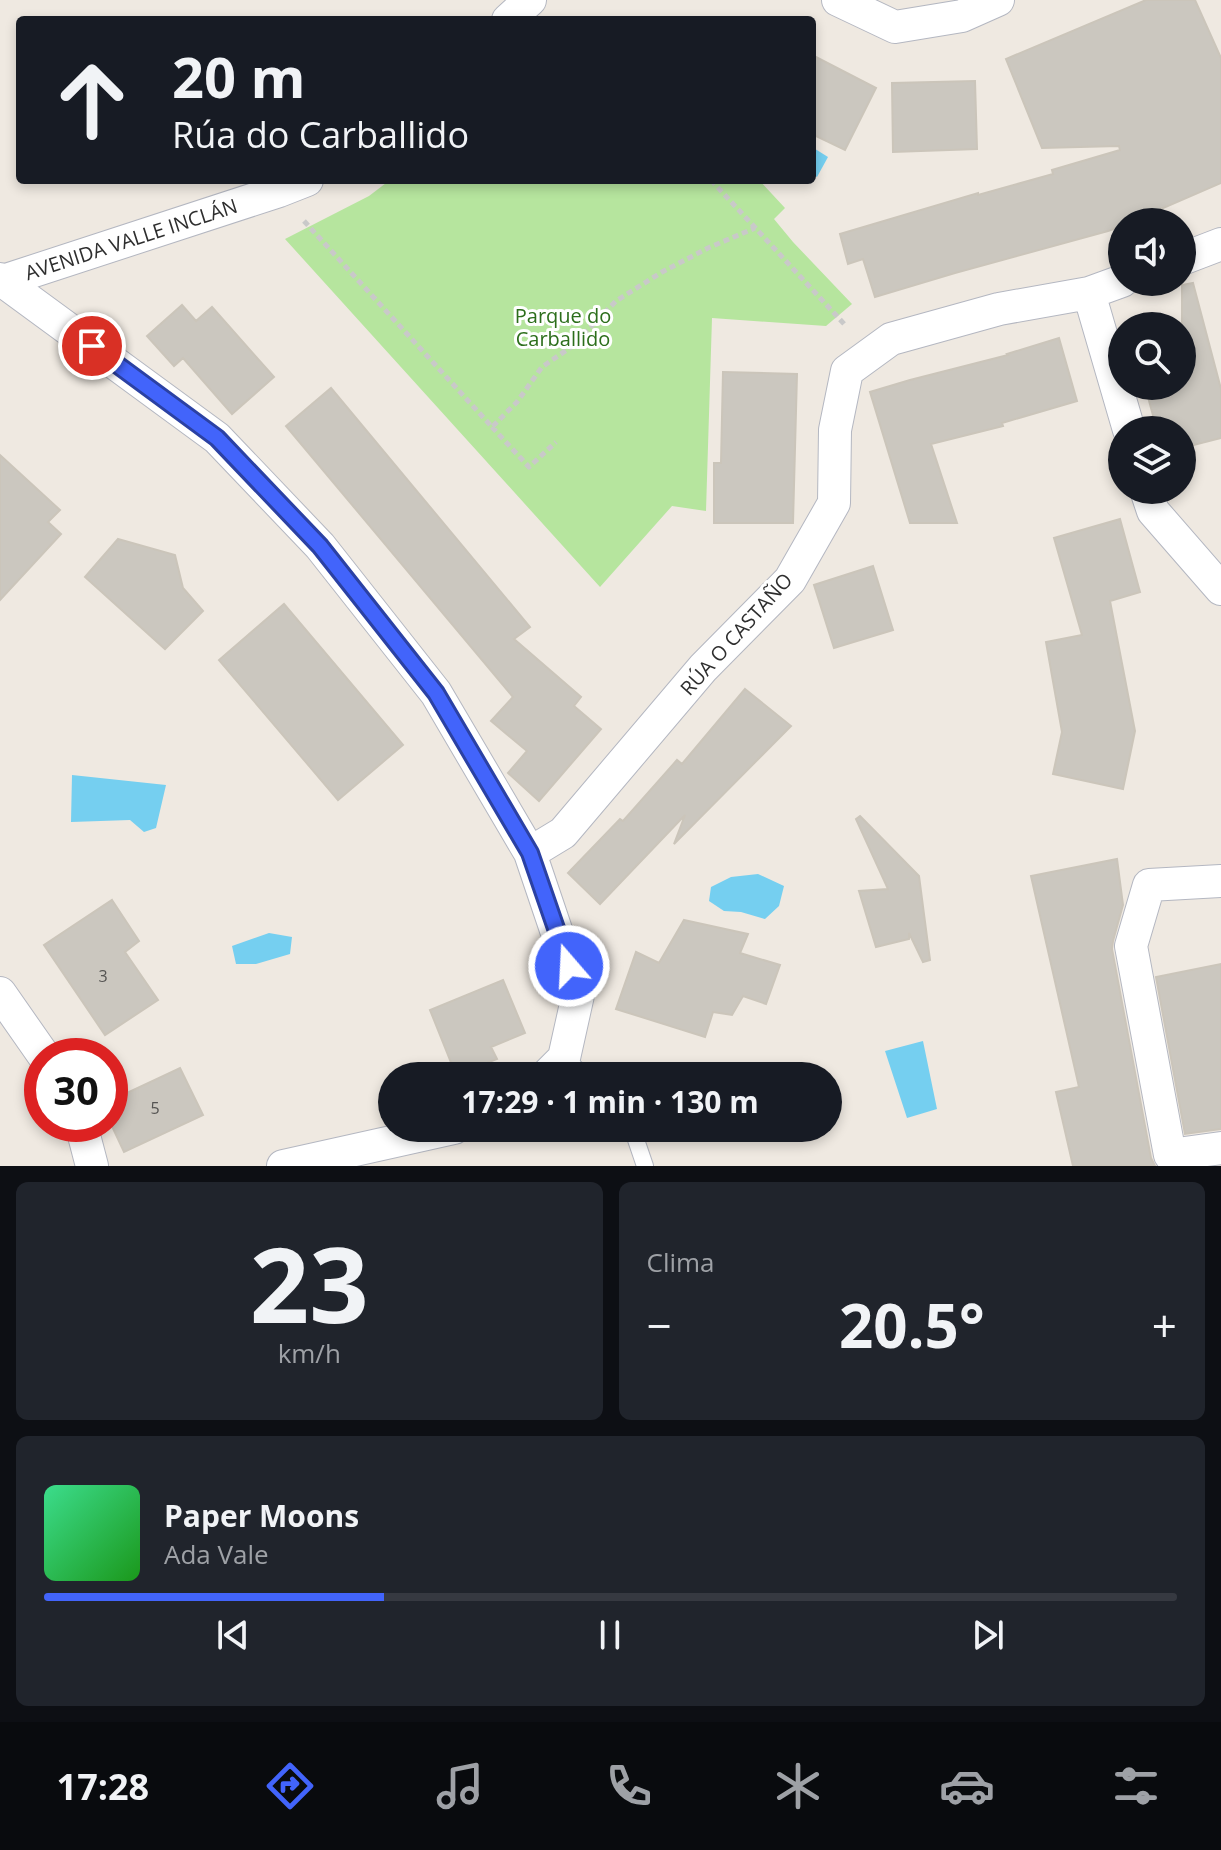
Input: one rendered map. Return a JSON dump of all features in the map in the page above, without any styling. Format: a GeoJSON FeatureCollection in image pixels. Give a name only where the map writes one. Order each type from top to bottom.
{"type":"FeatureCollection","features":[{"type":"Feature","properties":{"kind":"street"},"geometry":{"type":"LineString","coordinates":[[512,16],[530,0]]}},
{"type":"Feature","properties":{"kind":"street"},"geometry":{"type":"LineString","coordinates":[[838,0],[895,27],[962,16],[998,0]]}},
{"type":"Feature","properties":{"kind":"street","name":"AVENIDA VALLE INCLÁN"},"geometry":{"type":"LineString","coordinates":[[1,280],[293,186]]}},
{"type":"Feature","properties":{"kind":"street"},"geometry":{"type":"LineString","coordinates":[[1196,254],[1221,244]]}},
{"type":"Feature","properties":{"kind":"street"},"geometry":{"type":"LineString","coordinates":[[1,280],[217,438],[320,546],[436,693],[530,853],[578,995],[566,1062]]}},
{"type":"Feature","properties":{"kind":"street","name":"RÚA O CASTAÑO"},"geometry":{"type":"LineString","coordinates":[[530,853],[563,833],[703,668],[790,580],[834,503],[835,430],[847,371],[891,339],[999,309],[1089,293],[1108,286]]}},
{"type":"Feature","properties":{"kind":"street"},"geometry":{"type":"LineString","coordinates":[[1089,293],[1125,416]]}},
{"type":"Feature","properties":{"kind":"street"},"geometry":{"type":"LineString","coordinates":[[1151,504],[1153,511],[1221,589]]}},
{"type":"Feature","properties":{"kind":"street"},"geometry":{"type":"LineString","coordinates":[[1221,881],[1149,885],[1131,946],[1170,1155],[1221,1148]]}},
{"type":"Feature","properties":{"kind":"street"},"geometry":{"type":"LineString","coordinates":[[0,993],[31,1038]]}},
{"type":"Feature","properties":{"kind":"street"},"geometry":{"type":"LineString","coordinates":[[86,1142],[92,1166]]}},
{"type":"Feature","properties":{"kind":"street"},"geometry":{"type":"LineString","coordinates":[[283,1166],[391,1142]]}},
{"type":"Feature","properties":{"kind":"lane"},"geometry":{"type":"LineString","coordinates":[[637,1142],[645,1166]]}},
{"type":"Feature","properties":{"kind":"path"},"geometry":{"type":"LineString","coordinates":[[715,184],[869,355]]}},
{"type":"Feature","properties":{"kind":"path"},"geometry":{"type":"LineString","coordinates":[[293,186],[492,427],[529,467],[556,442]]}},
{"type":"Feature","properties":{"kind":"path"},"geometry":{"type":"LineString","coordinates":[[492,427],[517,402],[542,367],[571,347],[616,301],[662,272],[755,228]]}},
{"type":"Feature","properties":{"kind":"green space","name":"Parque do Carballido"},"geometry":{"type":"Polygon","coordinates":[[[385,184],[763,184],[785,208],[774,219],[852,304],[826,326],[712,318],[706,511],[672,506],[600,587],[285,239],[369,196],[385,184]]]}},
{"type":"Feature","properties":{"kind":"water"},"geometry":{"type":"Polygon","coordinates":[[[816,150],[828,157],[816,176],[816,150]]]}},
{"type":"Feature","properties":{"kind":"water"},"geometry":{"type":"Polygon","coordinates":[[[72,775],[166,785],[156,828],[144,832],[130,820],[71,822],[72,775]]]}},
{"type":"Feature","properties":{"kind":"water"},"geometry":{"type":"Polygon","coordinates":[[[758,874],[784,886],[779,906],[765,919],[724,911],[709,901],[711,887],[731,877],[758,874]]]}},
{"type":"Feature","properties":{"kind":"water"},"geometry":{"type":"Polygon","coordinates":[[[269,933],[292,937],[290,954],[256,964],[236,964],[232,946],[269,933]]]}},
{"type":"Feature","properties":{"kind":"water"},"geometry":{"type":"Polygon","coordinates":[[[923,1041],[937,1109],[907,1118],[885,1051],[923,1041]]]}},
{"type":"Feature","properties":{"kind":"building"},"geometry":{"type":"Polygon","coordinates":[[[1146,0],[1195,0],[1221,58],[1221,183],[1163,208],[1108,208],[1108,231],[875,297],[863,259],[848,264],[840,234],[1053,174],[1052,170],[1120,150],[1119,146],[1042,148],[1006,59],[1146,0]]]}},
{"type":"Feature","properties":{"kind":"building"},"geometry":{"type":"Polygon","coordinates":[[[816,57],[876,88],[845,150],[816,136],[816,57]]]}},
{"type":"Feature","properties":{"kind":"building"},"geometry":{"type":"Polygon","coordinates":[[[975,81],[977,149],[893,152],[892,83],[975,81]]]}},
{"type":"Feature","properties":{"kind":"building"},"geometry":{"type":"Polygon","coordinates":[[[1196,294],[1221,389],[1221,438],[1196,444],[1196,416],[1153,416],[1149,400],[1196,400],[1196,312],[1182,312],[1182,296],[1196,294]]]}},
{"type":"Feature","properties":{"kind":"building"},"geometry":{"type":"Polygon","coordinates":[[[182,305],[196,321],[212,307],[274,377],[232,414],[183,358],[174,366],[147,336],[182,305]]]}},
{"type":"Feature","properties":{"kind":"building"},"geometry":{"type":"Polygon","coordinates":[[[1059,338],[1077,401],[1002,423],[1003,426],[931,444],[957,523],[910,523],[870,392],[1059,338]]]}},
{"type":"Feature","properties":{"kind":"building"},"geometry":{"type":"Polygon","coordinates":[[[723,372],[797,374],[793,523],[714,523],[714,463],[721,463],[723,372]]]}},
{"type":"Feature","properties":{"kind":"building"},"geometry":{"type":"Polygon","coordinates":[[[331,388],[530,627],[514,639],[581,697],[574,706],[601,729],[539,801],[508,773],[527,751],[491,721],[513,697],[286,426],[331,388]]]}},
{"type":"Feature","properties":{"kind":"building"},"geometry":{"type":"Polygon","coordinates":[[[0,455],[60,510],[48,522],[61,534],[0,600],[0,455]]]}},
{"type":"Feature","properties":{"kind":"building"},"geometry":{"type":"Polygon","coordinates":[[[1120,519],[1140,592],[1110,601],[1135,731],[1123,789],[1053,774],[1062,732],[1046,642],[1082,635],[1054,538],[1120,519]]]}},
{"type":"Feature","properties":{"kind":"building"},"geometry":{"type":"Polygon","coordinates":[[[118,539],[175,555],[183,588],[203,611],[165,649],[85,577],[118,539]]]}},
{"type":"Feature","properties":{"kind":"building"},"geometry":{"type":"Polygon","coordinates":[[[873,566],[893,630],[834,648],[814,585],[873,566]]]}},
{"type":"Feature","properties":{"kind":"building"},"geometry":{"type":"Polygon","coordinates":[[[284,604],[403,745],[338,800],[219,660],[284,604]]]}},
{"type":"Feature","properties":{"kind":"building"},"geometry":{"type":"Polygon","coordinates":[[[745,689],[791,726],[674,844],[685,815],[600,904],[568,873],[620,819],[623,821],[677,760],[682,764],[745,689]]]}},
{"type":"Feature","properties":{"kind":"building"},"geometry":{"type":"Polygon","coordinates":[[[860,816],[919,876],[930,960],[923,962],[909,933],[909,939],[876,947],[859,891],[888,889],[856,819],[860,816]]]}},
{"type":"Feature","properties":{"kind":"building"},"geometry":{"type":"Polygon","coordinates":[[[1117,859],[1123,905],[1112,949],[1155,1166],[1073,1166],[1056,1092],[1079,1087],[1031,876],[1117,859]]]}},
{"type":"Feature","properties":{"kind":"building"},"geometry":{"type":"Polygon","coordinates":[[[112,900],[139,941],[125,952],[158,1000],[105,1035],[44,945],[112,900]]]}},
{"type":"Feature","properties":{"kind":"building"},"geometry":{"type":"Polygon","coordinates":[[[684,920],[748,934],[740,953],[780,965],[766,1004],[743,996],[732,1015],[713,1012],[705,1037],[616,1009],[636,952],[659,963],[684,920]]]}},
{"type":"Feature","properties":{"kind":"building"},"geometry":{"type":"Polygon","coordinates":[[[1221,964],[1221,1129],[1185,1134],[1156,977],[1221,964]]]}},
{"type":"Feature","properties":{"kind":"building"},"geometry":{"type":"Polygon","coordinates":[[[503,980],[525,1033],[491,1047],[497,1059],[489,1062],[451,1062],[430,1010],[503,980]]]}},
{"type":"Feature","properties":{"kind":"building"},"geometry":{"type":"Polygon","coordinates":[[[180,1068],[203,1115],[124,1152],[119,1142],[128,1142],[128,1093],[180,1068]]]}},
{"type":"Feature","properties":{"kind":"route"},"geometry":{"type":"LineString","coordinates":[[92,346],[217,438],[320,546],[436,693],[530,853],[569,966]]}}]}
